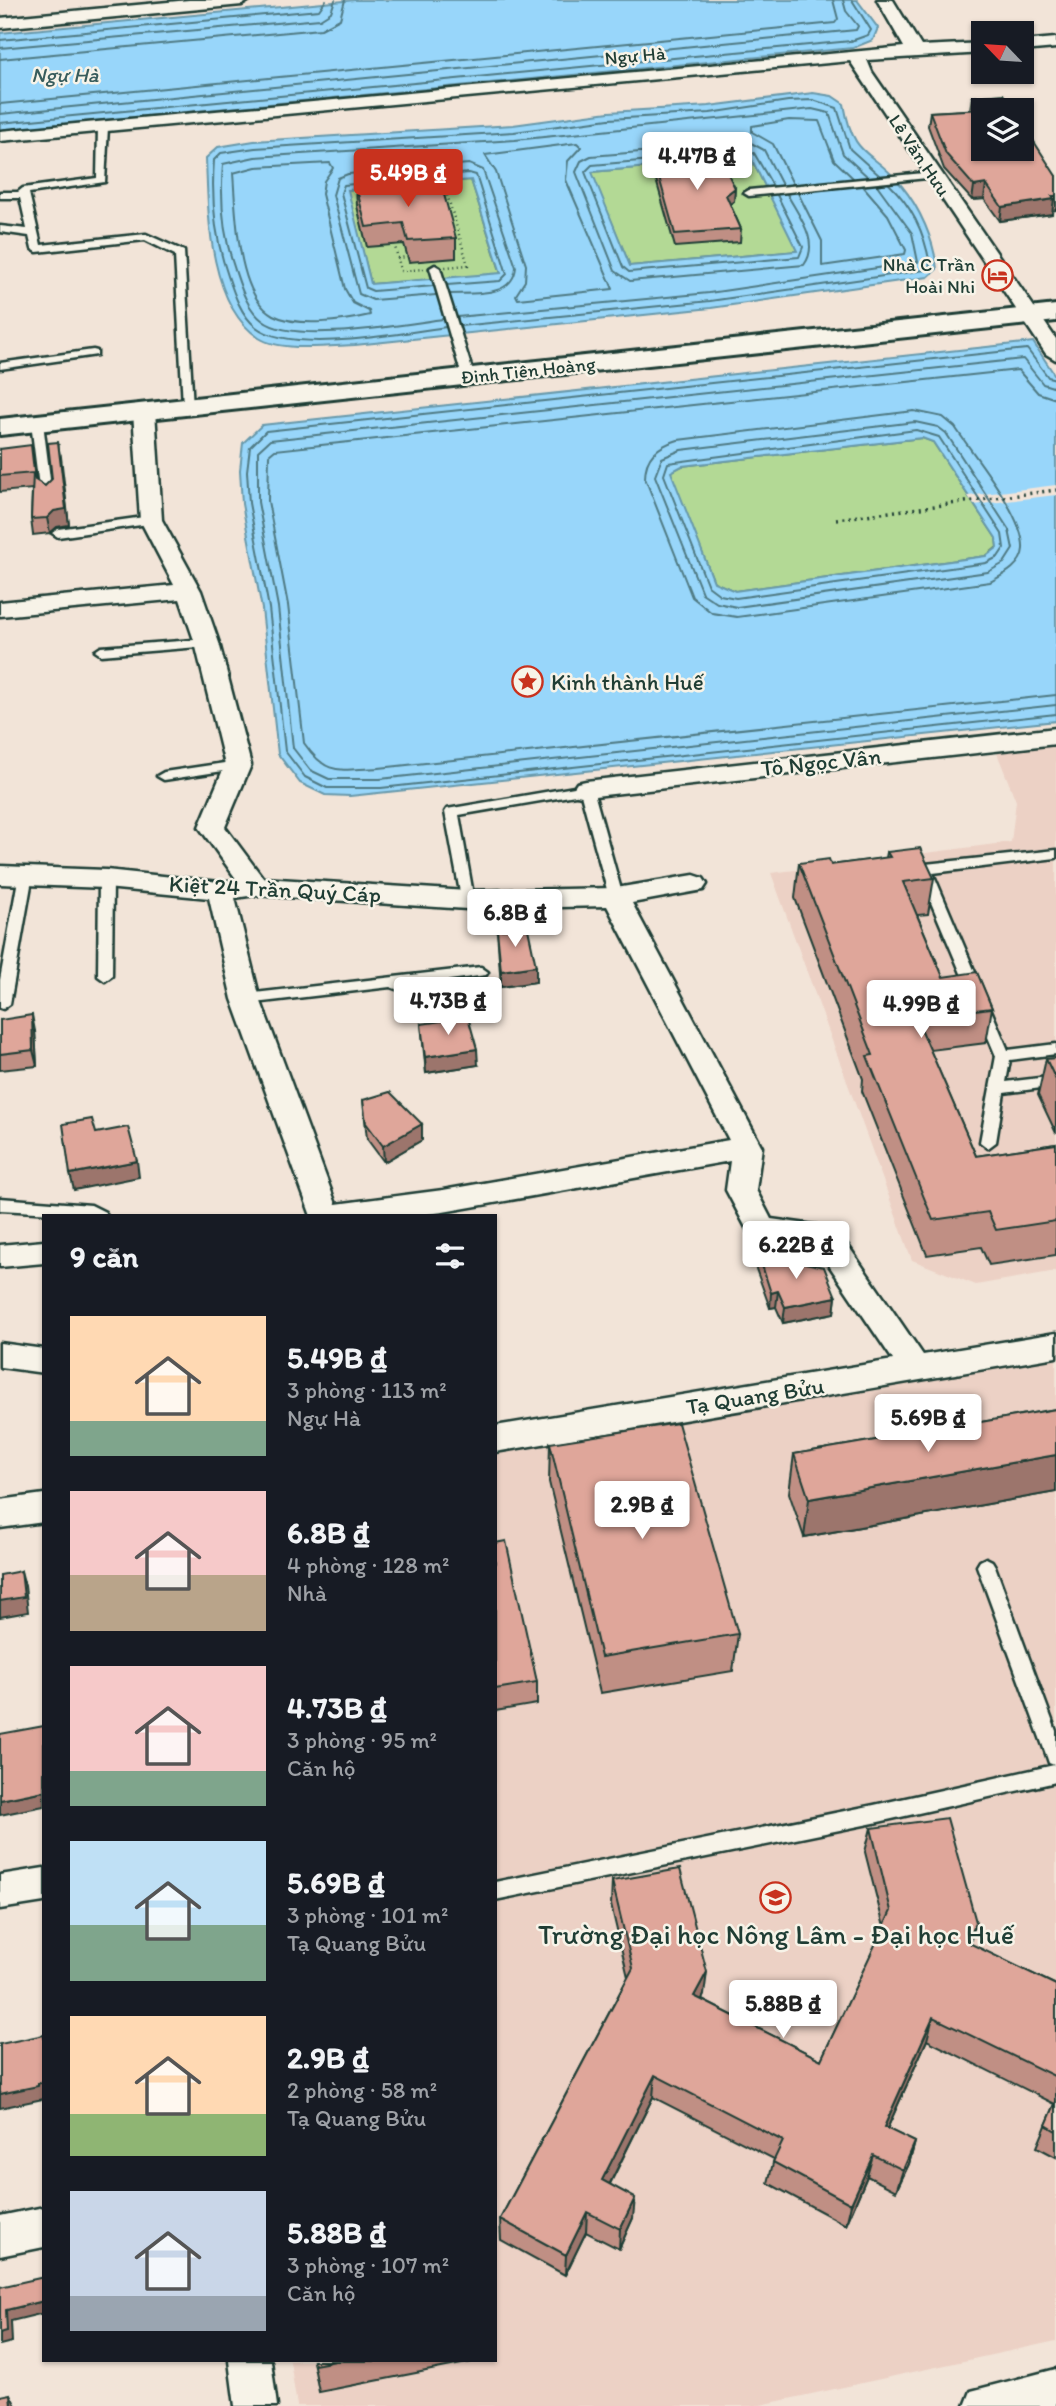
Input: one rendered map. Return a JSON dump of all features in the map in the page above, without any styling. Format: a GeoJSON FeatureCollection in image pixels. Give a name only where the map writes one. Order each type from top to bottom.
{"type":"FeatureCollection","features":[{"type":"Feature","properties":{"kind":"main road","name":"Đinh Tiên Hoàng"},"geometry":{"type":"LineString","coordinates":[[0,427],[1043,314]]}},
{"type":"Feature","properties":{"kind":"street"},"geometry":{"type":"LineString","coordinates":[[0,23],[242,0]]}},
{"type":"Feature","properties":{"kind":"street"},"geometry":{"type":"LineString","coordinates":[[886,0],[916,53]]}},
{"type":"Feature","properties":{"kind":"street"},"geometry":{"type":"LineString","coordinates":[[1034,45],[1056,43]]}},
{"type":"Feature","properties":{"kind":"street"},"geometry":{"type":"LineString","coordinates":[[779,78],[916,53],[971,49]]}},
{"type":"Feature","properties":{"kind":"street","name":"Ngự Hà"},"geometry":{"type":"LineString","coordinates":[[0,136],[859,64]]}},
{"type":"Feature","properties":{"kind":"street","name":"Lê Văn Hưu"},"geometry":{"type":"LineString","coordinates":[[859,64],[934,176],[1043,314],[1056,354]]}},
{"type":"Feature","properties":{"kind":"street"},"geometry":{"type":"LineString","coordinates":[[144,411],[151,520],[188,591],[206,643],[238,765],[212,827],[255,886]]}},
{"type":"Feature","properties":{"kind":"street"},"geometry":{"type":"LineString","coordinates":[[0,609],[188,591]]}},
{"type":"Feature","properties":{"kind":"street","name":"Tô Ngọc Vân"},"geometry":{"type":"LineString","coordinates":[[586,789],[1056,736]]}},
{"type":"Feature","properties":{"kind":"street","name":"Kiệt 24 Trần Quý Cáp"},"geometry":{"type":"LineString","coordinates":[[13,875],[106,879],[220,891],[255,886],[467,900],[616,897],[694,884]]}},
{"type":"Feature","properties":{"kind":"street"},"geometry":{"type":"LineString","coordinates":[[220,891],[246,999],[325,1214]]}},
{"type":"Feature","properties":{"kind":"street"},"geometry":{"type":"LineString","coordinates":[[616,897],[747,1147],[741,1190],[762,1228],[825,1237],[916,1368]]}},
{"type":"Feature","properties":{"kind":"street"},"geometry":{"type":"LineString","coordinates":[[359,1214],[443,1209],[747,1147]]}},
{"type":"Feature","properties":{"kind":"street"},"geometry":{"type":"LineString","coordinates":[[0,1256],[42,1252]]}},
{"type":"Feature","properties":{"kind":"street","name":"Tạ Quang Bửu"},"geometry":{"type":"LineString","coordinates":[[497,1439],[1056,1345]]}},
{"type":"Feature","properties":{"kind":"street"},"geometry":{"type":"LineString","coordinates":[[0,1355],[42,1361]]}},
{"type":"Feature","properties":{"kind":"street"},"geometry":{"type":"LineString","coordinates":[[0,1514],[42,1508]]}},
{"type":"Feature","properties":{"kind":"street"},"geometry":{"type":"LineString","coordinates":[[0,1892],[42,1885]]}},
{"type":"Feature","properties":{"kind":"street"},"geometry":{"type":"LineString","coordinates":[[0,2236],[42,2227]]}},
{"type":"Feature","properties":{"kind":"street"},"geometry":{"type":"LineString","coordinates":[[250,2362],[256,2406]]}},
{"type":"Feature","properties":{"kind":"street"},"geometry":{"type":"LineString","coordinates":[[986,2406],[1056,2390]]}},
{"type":"Feature","properties":{"kind":"lane"},"geometry":{"type":"LineString","coordinates":[[103,127],[102,180],[23,191],[37,248],[146,237],[180,253],[189,406]]}},
{"type":"Feature","properties":{"kind":"lane"},"geometry":{"type":"LineString","coordinates":[[749,193],[934,176]]}},
{"type":"Feature","properties":{"kind":"lane"},"geometry":{"type":"LineString","coordinates":[[0,195],[24,195]]}},
{"type":"Feature","properties":{"kind":"lane"},"geometry":{"type":"LineString","coordinates":[[0,229],[33,233]]}},
{"type":"Feature","properties":{"kind":"lane"},"geometry":{"type":"LineString","coordinates":[[437,273],[460,342],[468,376]]}},
{"type":"Feature","properties":{"kind":"lane"},"geometry":{"type":"LineString","coordinates":[[0,366],[93,354]]}},
{"type":"Feature","properties":{"kind":"lane"},"geometry":{"type":"LineString","coordinates":[[37,423],[46,495]]}},
{"type":"Feature","properties":{"kind":"lane"},"geometry":{"type":"LineString","coordinates":[[58,533],[151,520]]}},
{"type":"Feature","properties":{"kind":"lane"},"geometry":{"type":"LineString","coordinates":[[101,651],[206,643]]}},
{"type":"Feature","properties":{"kind":"lane"},"geometry":{"type":"LineString","coordinates":[[164,776],[238,765]]}},
{"type":"Feature","properties":{"kind":"lane"},"geometry":{"type":"LineString","coordinates":[[467,900],[452,812],[586,789],[616,897]]}},
{"type":"Feature","properties":{"kind":"lane"},"geometry":{"type":"LineString","coordinates":[[897,872],[1056,854]]}},
{"type":"Feature","properties":{"kind":"lane"},"geometry":{"type":"LineString","coordinates":[[924,869],[1003,1056],[988,1142]]}},
{"type":"Feature","properties":{"kind":"lane"},"geometry":{"type":"LineString","coordinates":[[3,1004],[13,875]]}},
{"type":"Feature","properties":{"kind":"lane"},"geometry":{"type":"LineString","coordinates":[[106,879],[106,976]]}},
{"type":"Feature","properties":{"kind":"lane"},"geometry":{"type":"LineString","coordinates":[[246,999],[481,972]]}},
{"type":"Feature","properties":{"kind":"lane"},"geometry":{"type":"LineString","coordinates":[[386,981],[444,1000]]}},
{"type":"Feature","properties":{"kind":"lane"},"geometry":{"type":"LineString","coordinates":[[1003,1056],[1056,1049]]}},
{"type":"Feature","properties":{"kind":"lane"},"geometry":{"type":"LineString","coordinates":[[996,1089],[1056,1081]]}},
{"type":"Feature","properties":{"kind":"lane"},"geometry":{"type":"LineString","coordinates":[[0,1204],[91,1211],[96,1214]]}},
{"type":"Feature","properties":{"kind":"lane"},"geometry":{"type":"LineString","coordinates":[[986,1566],[1056,1757]]}},
{"type":"Feature","properties":{"kind":"lane"},"geometry":{"type":"LineString","coordinates":[[497,1891],[874,1814],[1056,1773]]}},
{"type":"Feature","properties":{"kind":"path"},"geometry":{"type":"LineString","coordinates":[[393,188],[395,196]]}},
{"type":"Feature","properties":{"kind":"path"},"geometry":{"type":"LineString","coordinates":[[446,191],[451,208],[468,265],[437,273],[401,271],[383,197],[446,191]]}},
{"type":"Feature","properties":{"kind":"path"},"geometry":{"type":"LineString","coordinates":[[388,214],[393,214],[390,202],[442,198],[446,208],[451,208]]}},
{"type":"Feature","properties":{"kind":"path"},"geometry":{"type":"LineString","coordinates":[[409,249],[411,260]]}},
{"type":"Feature","properties":{"kind":"path"},"geometry":{"type":"LineString","coordinates":[[455,253],[464,252]]}},
{"type":"Feature","properties":{"kind":"path"},"geometry":{"type":"LineString","coordinates":[[398,258],[408,257]]}},
{"type":"Feature","properties":{"kind":"path"},"geometry":{"type":"LineString","coordinates":[[836,519],[1056,490]]}},
{"type":"Feature","properties":{"kind":"shaded area"},"geometry":{"type":"Polygon","coordinates":[[[1056,746],[1056,1271],[976,1285],[912,1260],[771,873],[1011,842],[1016,801],[997,753],[1056,746]]]}},
{"type":"Feature","properties":{"kind":"shaded area","name":"Trường Đại học Nông Lâm - Đại học Huế"},"geometry":{"type":"Polygon","coordinates":[[[1056,1358],[1056,2341],[756,2406],[297,2406],[290,2362],[497,2362],[497,1453],[1056,1358]]]}},
{"type":"Feature","properties":{"kind":"green space"},"geometry":{"type":"Polygon","coordinates":[[[751,158],[798,251],[630,266],[591,172],[751,158]]]}},
{"type":"Feature","properties":{"kind":"green space"},"geometry":{"type":"Polygon","coordinates":[[[471,180],[501,274],[371,284],[347,190],[471,180]]]}},
{"type":"Feature","properties":{"kind":"green space"},"geometry":{"type":"Polygon","coordinates":[[[922,438],[933,442],[996,538],[997,547],[986,556],[735,591],[714,582],[670,472],[682,466],[922,438]]]}},
{"type":"Feature","properties":{"kind":"water","name":"Ngự Hà"},"geometry":{"type":"Polygon","coordinates":[[[355,0],[857,0],[878,28],[873,40],[853,48],[0,130],[0,33],[355,0]]]}},
{"type":"Feature","properties":{"kind":"water"},"geometry":{"type":"Polygon","coordinates":[[[813,93],[832,96],[844,104],[848,122],[859,145],[890,173],[914,204],[929,236],[937,269],[928,277],[711,308],[319,347],[292,347],[259,338],[242,323],[229,303],[220,280],[210,230],[206,158],[218,147],[254,141],[513,125],[609,112],[709,106],[813,93]],[[751,158],[592,172],[630,266],[797,251],[751,158]],[[471,180],[348,190],[371,284],[501,273],[471,180]]]}},
{"type":"Feature","properties":{"kind":"water"},"geometry":{"type":"Polygon","coordinates":[[[1033,342],[1056,377],[1056,721],[350,796],[325,795],[300,783],[278,754],[262,609],[242,504],[240,470],[243,443],[262,425],[1033,342]],[[922,438],[682,466],[671,472],[714,582],[735,591],[986,556],[997,548],[996,538],[933,442],[922,438]]]}},
{"type":"Feature","properties":{"kind":"pier"},"geometry":{"type":"Polygon","coordinates":[[[1056,485],[1056,495],[974,505],[968,496],[1056,485]]]}},
{"type":"Feature","properties":{"kind":"building"},"geometry":{"type":"Polygon","coordinates":[[[1003,94],[1006,98],[973,98],[1003,94]]]}},
{"type":"Feature","properties":{"kind":"building"},"geometry":{"type":"Polygon","coordinates":[[[971,110],[971,161],[1034,161],[1034,142],[1056,176],[1056,196],[1052,196],[1054,199],[1002,207],[986,184],[974,186],[946,154],[930,112],[971,110]]]}},
{"type":"Feature","properties":{"kind":"building"},"geometry":{"type":"Polygon","coordinates":[[[717,151],[735,188],[726,195],[741,229],[675,234],[653,156],[717,151]]]}},
{"type":"Feature","properties":{"kind":"building"},"geometry":{"type":"Polygon","coordinates":[[[440,180],[456,238],[408,241],[403,223],[366,227],[356,186],[440,180]]]}},
{"type":"Feature","properties":{"kind":"building"},"geometry":{"type":"Polygon","coordinates":[[[58,442],[66,509],[54,511],[47,518],[31,519],[33,473],[0,476],[0,449],[31,445],[35,480],[45,486],[52,479],[48,443],[58,442]]]}},
{"type":"Feature","properties":{"kind":"building"},"geometry":{"type":"Polygon","coordinates":[[[920,848],[934,878],[903,882],[943,977],[977,972],[992,1008],[916,1017],[976,1156],[1056,1144],[1056,1221],[996,1230],[988,1212],[933,1220],[867,1056],[873,1055],[799,863],[829,859],[831,865],[890,857],[887,852],[920,848]]]}},
{"type":"Feature","properties":{"kind":"building"},"geometry":{"type":"Polygon","coordinates":[[[528,929],[536,966],[501,971],[497,930],[528,929]]]}},
{"type":"Feature","properties":{"kind":"building"},"geometry":{"type":"Polygon","coordinates":[[[32,1015],[33,1050],[0,1054],[0,1020],[32,1015]]]}},
{"type":"Feature","properties":{"kind":"building"},"geometry":{"type":"Polygon","coordinates":[[[468,1017],[477,1049],[425,1057],[421,1024],[468,1017]]]}},
{"type":"Feature","properties":{"kind":"building"},"geometry":{"type":"Polygon","coordinates":[[[1056,1058],[1056,1080],[1046,1059],[1056,1058]]]}},
{"type":"Feature","properties":{"kind":"building"},"geometry":{"type":"Polygon","coordinates":[[[390,1092],[422,1124],[383,1146],[366,1123],[363,1100],[390,1092]]]}},
{"type":"Feature","properties":{"kind":"building"},"geometry":{"type":"Polygon","coordinates":[[[92,1119],[96,1133],[128,1127],[137,1161],[70,1174],[63,1124],[92,1119]]]}},
{"type":"Feature","properties":{"kind":"building"},"geometry":{"type":"Polygon","coordinates":[[[758,1253],[824,1267],[836,1297],[785,1307],[778,1291],[771,1293],[758,1253]]]}},
{"type":"Feature","properties":{"kind":"building"},"geometry":{"type":"Polygon","coordinates":[[[1056,1409],[1056,1455],[809,1499],[794,1454],[1056,1409]]]}},
{"type":"Feature","properties":{"kind":"building"},"geometry":{"type":"Polygon","coordinates":[[[678,1423],[738,1634],[601,1657],[550,1443],[678,1423]]]}},
{"type":"Feature","properties":{"kind":"building"},"geometry":{"type":"Polygon","coordinates":[[[506,1541],[537,1682],[497,1689],[497,1543],[506,1541]]]}},
{"type":"Feature","properties":{"kind":"building"},"geometry":{"type":"Polygon","coordinates":[[[21,1571],[24,1597],[0,1601],[0,1575],[21,1571]]]}},
{"type":"Feature","properties":{"kind":"building"},"geometry":{"type":"Polygon","coordinates":[[[42,1726],[42,1791],[0,1800],[0,1734],[42,1726]]]}},
{"type":"Feature","properties":{"kind":"building"},"geometry":{"type":"Polygon","coordinates":[[[947,1818],[976,1922],[967,1942],[1056,1985],[1056,2077],[933,2017],[884,2127],[915,2142],[903,2170],[873,2155],[851,2204],[773,2162],[783,2141],[655,2075],[602,2180],[635,2198],[620,2229],[587,2212],[566,2255],[500,2219],[633,1968],[612,1881],[680,1869],[707,1972],[694,1996],[821,2060],[891,1911],[871,1828],[947,1818]]]}},
{"type":"Feature","properties":{"kind":"building"},"geometry":{"type":"Polygon","coordinates":[[[42,2035],[42,2082],[38,2083],[38,2086],[0,2094],[0,2044],[42,2035]]]}},
{"type":"Feature","properties":{"kind":"building"},"geometry":{"type":"Polygon","coordinates":[[[1056,2102],[1056,2131],[1046,2125],[1056,2102]]]}},
{"type":"Feature","properties":{"kind":"building"},"geometry":{"type":"Polygon","coordinates":[[[42,2277],[42,2301],[6,2310],[7,2331],[0,2333],[0,2287],[42,2277]]]}},
{"type":"Feature","properties":{"kind":"building"},"geometry":{"type":"Polygon","coordinates":[[[10,2394],[11,2406],[0,2406],[0,2396],[10,2394]]]}},
{"type":"Feature","properties":{"kind":"place","name":"Nhà C Trần Hoài Nhi"},"geometry":{"type":"Point","coordinates":[998,275]}},
{"type":"Feature","properties":{"kind":"place","name":"Kinh thành Huế"},"geometry":{"type":"Point","coordinates":[528,682]}},
{"type":"Feature","properties":{"kind":"place","name":"Trường Đại học Nông Lâm - Đại học Huế"},"geometry":{"type":"Point","coordinates":[776,1897]}}]}
